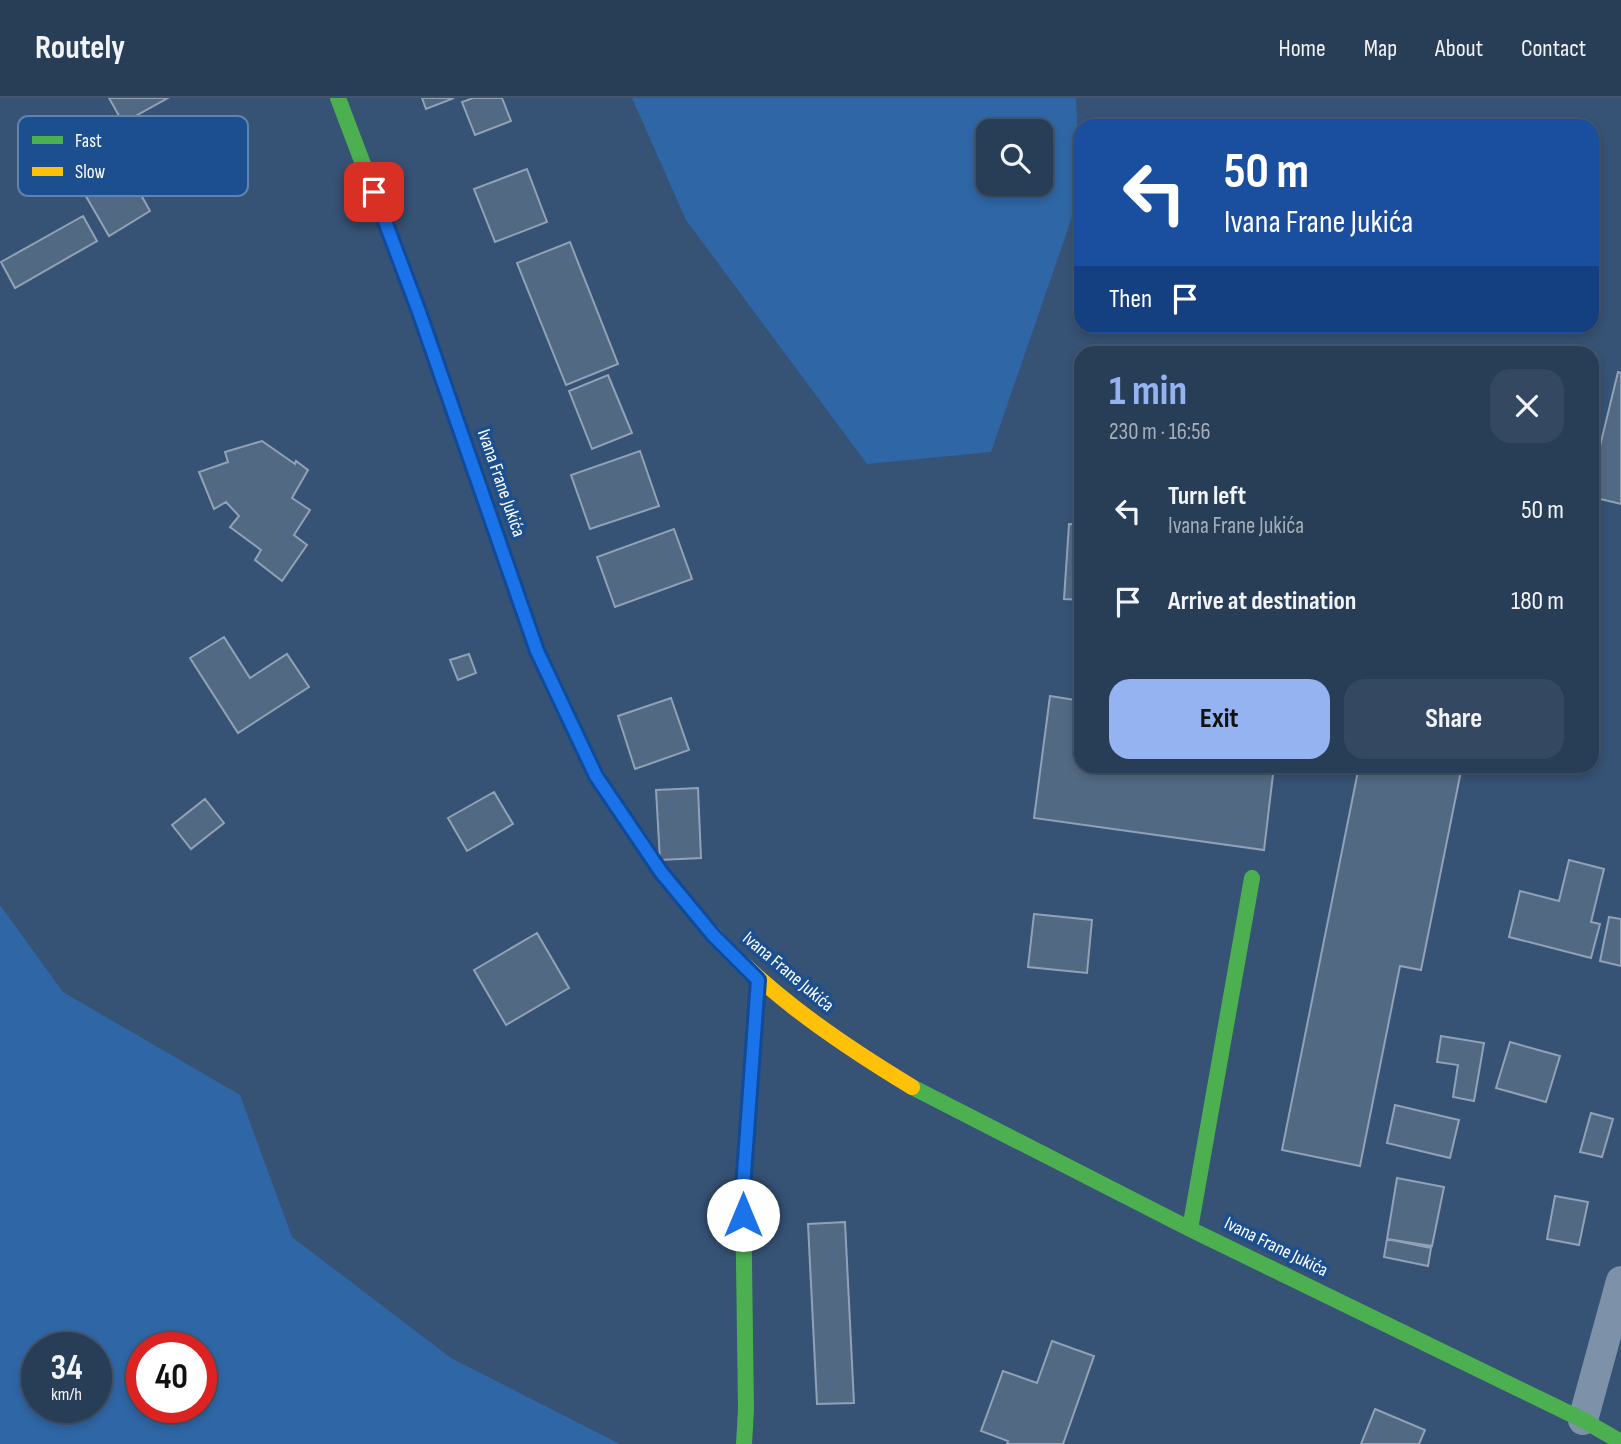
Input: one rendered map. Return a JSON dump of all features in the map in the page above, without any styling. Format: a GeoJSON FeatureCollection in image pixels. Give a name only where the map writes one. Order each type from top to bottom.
{"type":"FeatureCollection","features":[{"type":"Feature","properties":{"kind":"street","name":"Ivana Frane Jukića"},"geometry":{"type":"LineString","coordinates":[[338,98],[423,323],[537,651],[596,776],[661,872],[713,935],[758,980],[840,1043],[930,1098],[1189,1229],[1583,1420],[1621,1442]]}},
{"type":"Feature","properties":{"kind":"street"},"geometry":{"type":"LineString","coordinates":[[1189,1229],[1252,878]]}},
{"type":"Feature","properties":{"kind":"street"},"geometry":{"type":"LineString","coordinates":[[744,1444],[746,1410],[743,1188],[758,980]]}},
{"type":"Feature","properties":{"kind":"street"},"geometry":{"type":"LineString","coordinates":[[1583,1420],[1621,1281]]}},
{"type":"Feature","properties":{"kind":"shaded area"},"geometry":{"type":"Polygon","coordinates":[[[632,98],[1076,98],[1074,211],[991,452],[867,464],[686,220],[632,98]]]}},
{"type":"Feature","properties":{"kind":"shaded area"},"geometry":{"type":"Polygon","coordinates":[[[0,905],[63,992],[240,1095],[292,1237],[451,1358],[620,1444],[0,1444],[0,905]]]}},
{"type":"Feature","properties":{"kind":"building"},"geometry":{"type":"Polygon","coordinates":[[[109,98],[168,98],[136,116],[119,116],[109,98]]]}},
{"type":"Feature","properties":{"kind":"building"},"geometry":{"type":"Polygon","coordinates":[[[422,98],[454,98],[426,109],[422,98]]]}},
{"type":"Feature","properties":{"kind":"building"},"geometry":{"type":"Polygon","coordinates":[[[473,98],[502,98],[511,121],[475,135],[462,102],[473,98]]]}},
{"type":"Feature","properties":{"kind":"building"},"geometry":{"type":"Polygon","coordinates":[[[527,169],[547,222],[495,242],[474,189],[527,169]]]}},
{"type":"Feature","properties":{"kind":"building"},"geometry":{"type":"Polygon","coordinates":[[[86,196],[142,196],[150,211],[109,236],[86,196]]]}},
{"type":"Feature","properties":{"kind":"building"},"geometry":{"type":"Polygon","coordinates":[[[83,216],[97,241],[15,288],[1,262],[83,216]]]}},
{"type":"Feature","properties":{"kind":"building"},"geometry":{"type":"Polygon","coordinates":[[[570,242],[618,364],[566,385],[517,263],[570,242]]]}},
{"type":"Feature","properties":{"kind":"building"},"geometry":{"type":"Polygon","coordinates":[[[1618,372],[1621,373],[1621,504],[1599,499],[1599,450],[1618,372]]]}},
{"type":"Feature","properties":{"kind":"building"},"geometry":{"type":"Polygon","coordinates":[[[608,375],[632,433],[592,449],[569,391],[608,375]]]}},
{"type":"Feature","properties":{"kind":"building"},"geometry":{"type":"Polygon","coordinates":[[[262,441],[308,470],[292,498],[310,510],[294,535],[307,545],[282,581],[255,560],[261,550],[230,527],[239,516],[226,502],[214,509],[199,472],[228,462],[225,452],[262,441]]]}},
{"type":"Feature","properties":{"kind":"building"},"geometry":{"type":"Polygon","coordinates":[[[640,451],[659,506],[590,529],[571,475],[640,451]]]}},
{"type":"Feature","properties":{"kind":"building"},"geometry":{"type":"Polygon","coordinates":[[[1069,524],[1074,524],[1074,600],[1064,599],[1069,524]]]}},
{"type":"Feature","properties":{"kind":"building"},"geometry":{"type":"Polygon","coordinates":[[[674,529],[692,579],[615,607],[597,557],[674,529]]]}},
{"type":"Feature","properties":{"kind":"building"},"geometry":{"type":"Polygon","coordinates":[[[224,637],[250,678],[287,654],[309,687],[238,733],[190,658],[224,637]]]}},
{"type":"Feature","properties":{"kind":"building"},"geometry":{"type":"Polygon","coordinates":[[[469,654],[476,673],[458,680],[450,660],[469,654]]]}},
{"type":"Feature","properties":{"kind":"building"},"geometry":{"type":"Polygon","coordinates":[[[1050,696],[1074,700],[1074,773],[1273,773],[1264,850],[1034,818],[1050,696]]]}},
{"type":"Feature","properties":{"kind":"building"},"geometry":{"type":"Polygon","coordinates":[[[671,698],[689,750],[635,769],[618,716],[671,698]]]}},
{"type":"Feature","properties":{"kind":"building"},"geometry":{"type":"Polygon","coordinates":[[[1358,773],[1461,773],[1421,970],[1400,966],[1360,1166],[1282,1150],[1358,773]]]}},
{"type":"Feature","properties":{"kind":"building"},"geometry":{"type":"Polygon","coordinates":[[[698,788],[701,858],[660,860],[656,790],[698,788]]]}},
{"type":"Feature","properties":{"kind":"building"},"geometry":{"type":"Polygon","coordinates":[[[494,792],[513,824],[467,851],[448,818],[494,792]]]}},
{"type":"Feature","properties":{"kind":"building"},"geometry":{"type":"Polygon","coordinates":[[[205,799],[224,823],[191,849],[172,825],[205,799]]]}},
{"type":"Feature","properties":{"kind":"building"},"geometry":{"type":"Polygon","coordinates":[[[1569,860],[1604,869],[1591,922],[1600,924],[1591,958],[1509,937],[1520,891],[1559,901],[1569,860]]]}},
{"type":"Feature","properties":{"kind":"building"},"geometry":{"type":"Polygon","coordinates":[[[1034,914],[1092,920],[1087,973],[1028,967],[1034,914]]]}},
{"type":"Feature","properties":{"kind":"building"},"geometry":{"type":"Polygon","coordinates":[[[1609,917],[1621,919],[1621,966],[1600,961],[1609,917]]]}},
{"type":"Feature","properties":{"kind":"building"},"geometry":{"type":"Polygon","coordinates":[[[537,933],[569,988],[506,1025],[474,970],[537,933]]]}},
{"type":"Feature","properties":{"kind":"building"},"geometry":{"type":"Polygon","coordinates":[[[1441,1036],[1484,1043],[1474,1101],[1453,1097],[1458,1065],[1437,1062],[1441,1036]]]}},
{"type":"Feature","properties":{"kind":"building"},"geometry":{"type":"Polygon","coordinates":[[[1510,1042],[1560,1056],[1546,1102],[1496,1088],[1510,1042]]]}},
{"type":"Feature","properties":{"kind":"building"},"geometry":{"type":"Polygon","coordinates":[[[1395,1105],[1459,1120],[1450,1158],[1387,1143],[1395,1105]]]}},
{"type":"Feature","properties":{"kind":"building"},"geometry":{"type":"Polygon","coordinates":[[[1591,1113],[1613,1119],[1602,1157],[1580,1152],[1591,1113]]]}},
{"type":"Feature","properties":{"kind":"building"},"geometry":{"type":"Polygon","coordinates":[[[1397,1178],[1444,1187],[1432,1246],[1387,1239],[1397,1178]]]}},
{"type":"Feature","properties":{"kind":"building"},"geometry":{"type":"Polygon","coordinates":[[[1555,1196],[1588,1202],[1579,1245],[1547,1239],[1555,1196]]]}},
{"type":"Feature","properties":{"kind":"building"},"geometry":{"type":"Polygon","coordinates":[[[845,1222],[854,1403],[817,1404],[808,1224],[845,1222]]]}},
{"type":"Feature","properties":{"kind":"building"},"geometry":{"type":"Polygon","coordinates":[[[1387,1239],[1431,1248],[1428,1266],[1384,1257],[1387,1239]]]}},
{"type":"Feature","properties":{"kind":"building"},"geometry":{"type":"Polygon","coordinates":[[[1052,1341],[1094,1356],[1063,1444],[1007,1444],[1008,1441],[981,1431],[1003,1371],[1037,1383],[1052,1341]]]}},
{"type":"Feature","properties":{"kind":"building"},"geometry":{"type":"Polygon","coordinates":[[[1375,1409],[1425,1430],[1419,1444],[1361,1444],[1375,1409]]]}},
{"type":"Feature","properties":{"kind":"traffic: fast"},"geometry":{"type":"LineString","coordinates":[[338,98],[418,309],[537,651],[596,776],[661,872],[691,909]]}},
{"type":"Feature","properties":{"kind":"traffic: fast"},"geometry":{"type":"LineString","coordinates":[[1190,1229],[1252,878]]}},
{"type":"Feature","properties":{"kind":"traffic: fast"},"geometry":{"type":"LineString","coordinates":[[744,1444],[746,1410],[743,1188],[758,980]]}},
{"type":"Feature","properties":{"kind":"traffic: fast"},"geometry":{"type":"LineString","coordinates":[[912,1087],[1190,1229],[1583,1420],[1621,1442]]}},
{"type":"Feature","properties":{"kind":"traffic: slow"},"geometry":{"type":"LineString","coordinates":[[691,909],[741,962],[794,1007],[912,1087]]}},
{"type":"Feature","properties":{"kind":"route"},"geometry":{"type":"LineString","coordinates":[[374,192],[418,309],[537,651],[596,776],[661,872],[713,935],[758,980],[743,1215]]}}]}
